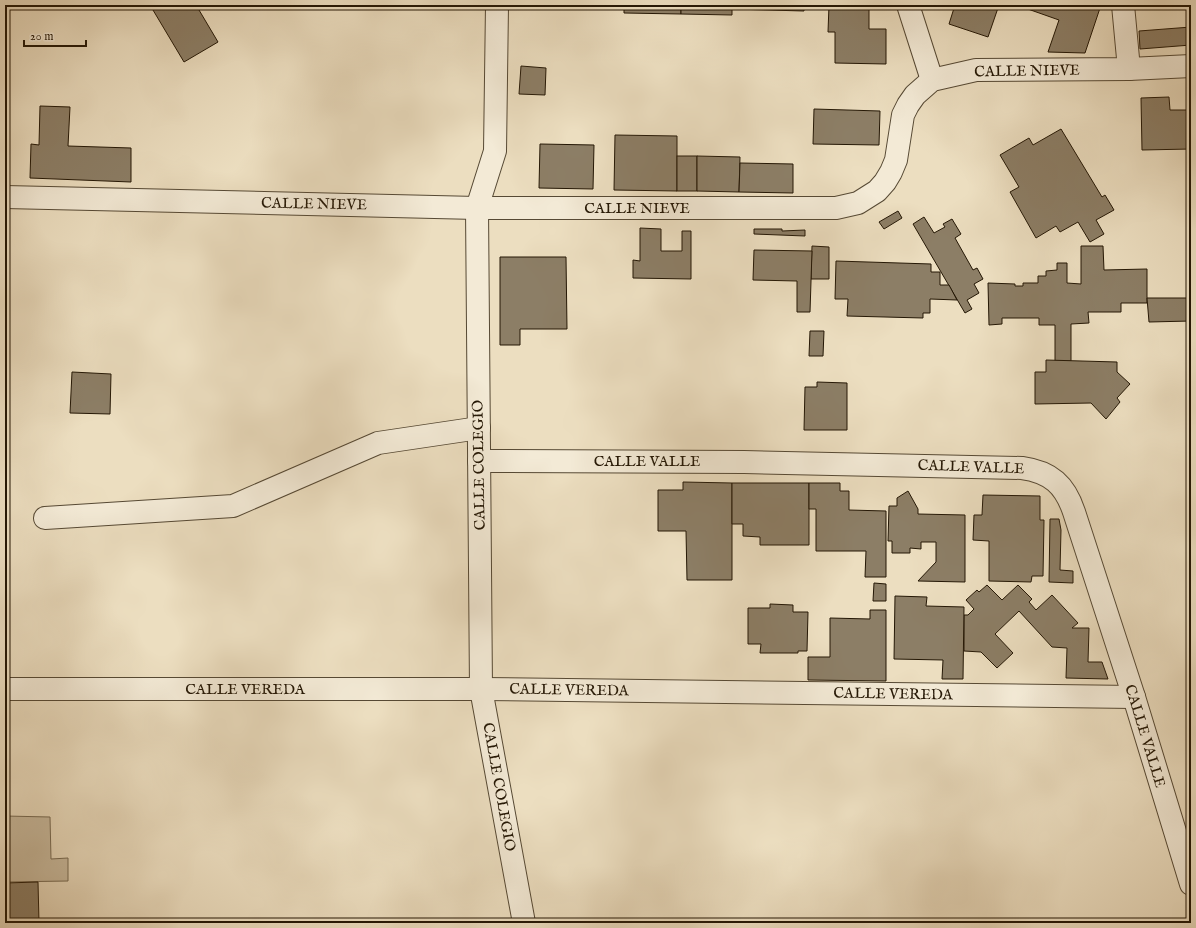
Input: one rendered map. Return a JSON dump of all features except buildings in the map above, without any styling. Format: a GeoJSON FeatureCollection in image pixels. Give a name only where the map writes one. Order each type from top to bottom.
{"type":"FeatureCollection","features":[{"type":"Feature","properties":{"kind":"street","name":"CALLE COLEGIO"},"geometry":{"type":"LineString","coordinates":[[497,5],[495,151],[477,208],[481,690],[524,923]]}},
{"type":"Feature","properties":{"kind":"street"},"geometry":{"type":"LineString","coordinates":[[908,5],[932,80]]}},
{"type":"Feature","properties":{"kind":"street"},"geometry":{"type":"LineString","coordinates":[[1123,5],[1129,69]]}},
{"type":"Feature","properties":{"kind":"street","name":"CALLE NIEVE"},"geometry":{"type":"LineString","coordinates":[[5,197],[477,208],[847,207],[868,198],[885,182],[896,160],[903,115],[915,94],[932,80],[976,70],[1129,69],[1191,66]]}},
{"type":"Feature","properties":{"kind":"street"},"geometry":{"type":"LineString","coordinates":[[45,518],[233,506],[378,443],[479,428]]}},
{"type":"Feature","properties":{"kind":"street","name":"CALLE VALLE"},"geometry":{"type":"LineString","coordinates":[[479,461],[744,462],[1022,468],[1033,469],[1044,473],[1063,488],[1070,499],[1134,697],[1191,884]]}},
{"type":"Feature","properties":{"kind":"street","name":"CALLE VEREDA"},"geometry":{"type":"LineString","coordinates":[[5,689],[481,690],[1134,697]]}},
{"type":"Feature","properties":{"kind":"shaded area"},"geometry":{"type":"Polygon","coordinates":[[[5,816],[50,817],[51,859],[68,858],[68,881],[5,882],[5,816]]]}}]}
